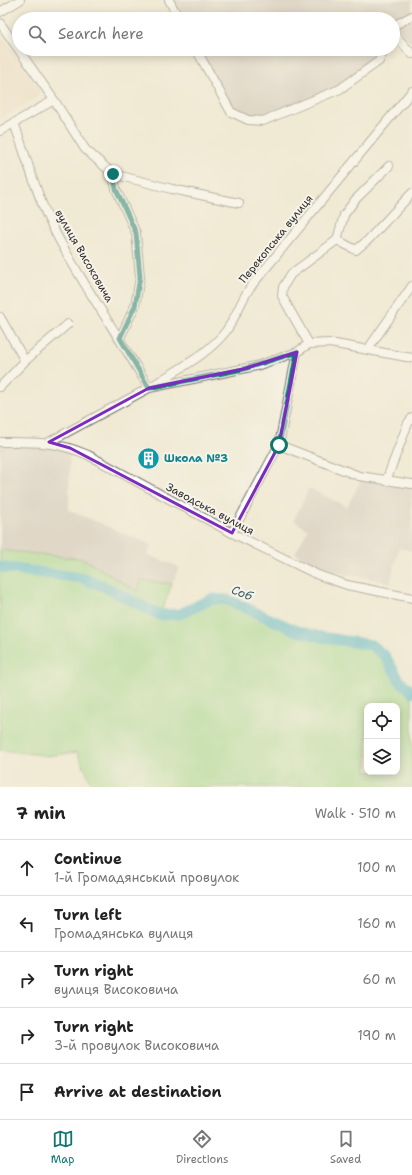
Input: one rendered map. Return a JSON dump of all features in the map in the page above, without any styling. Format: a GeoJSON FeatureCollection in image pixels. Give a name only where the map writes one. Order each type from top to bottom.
{"type":"FeatureCollection","features":[{"type":"Feature","properties":{"kind":"street"},"geometry":{"type":"LineString","coordinates":[[0,12],[20,0]]}},
{"type":"Feature","properties":{"kind":"street"},"geometry":{"type":"LineString","coordinates":[[169,0],[175,12]]}},
{"type":"Feature","properties":{"kind":"street"},"geometry":{"type":"LineString","coordinates":[[400,22],[412,16]]}},
{"type":"Feature","properties":{"kind":"street"},"geometry":{"type":"LineString","coordinates":[[0,23],[12,40]]}},
{"type":"Feature","properties":{"kind":"street"},"geometry":{"type":"LineString","coordinates":[[400,41],[412,54]]}},
{"type":"Feature","properties":{"kind":"street"},"geometry":{"type":"LineString","coordinates":[[23,56],[54,100],[85,149],[113,174],[172,189],[239,203]]}},
{"type":"Feature","properties":{"kind":"street"},"geometry":{"type":"LineString","coordinates":[[200,56],[231,112],[248,120],[263,121],[340,89],[379,61],[381,56]]}},
{"type":"Feature","properties":{"kind":"street","name":"Перекопська вулиця"},"geometry":{"type":"LineString","coordinates":[[149,388],[218,341],[234,320],[249,289],[412,91]]}},
{"type":"Feature","properties":{"kind":"street"},"geometry":{"type":"LineString","coordinates":[[0,131],[54,100]]}},
{"type":"Feature","properties":{"kind":"street","name":"вулиця Високовича"},"geometry":{"type":"LineString","coordinates":[[14,123],[48,217],[83,281],[120,338],[149,388]]}},
{"type":"Feature","properties":{"kind":"street"},"geometry":{"type":"LineString","coordinates":[[310,344],[282,296],[283,287],[291,274],[337,240],[344,215],[347,210],[389,166]]}},
{"type":"Feature","properties":{"kind":"street"},"geometry":{"type":"LineString","coordinates":[[113,174],[116,189],[136,233],[140,277],[135,306],[120,338]]}},
{"type":"Feature","properties":{"kind":"street"},"geometry":{"type":"LineString","coordinates":[[337,240],[356,250],[368,240],[412,193]]}},
{"type":"Feature","properties":{"kind":"street"},"geometry":{"type":"LineString","coordinates":[[368,349],[412,286]]}},
{"type":"Feature","properties":{"kind":"street"},"geometry":{"type":"LineString","coordinates":[[0,317],[25,360]]}},
{"type":"Feature","properties":{"kind":"street"},"geometry":{"type":"LineString","coordinates":[[0,387],[25,360],[68,324]]}},
{"type":"Feature","properties":{"kind":"street"},"geometry":{"type":"LineString","coordinates":[[49,442],[149,388],[243,369],[297,352],[310,344],[330,343],[412,358]]}},
{"type":"Feature","properties":{"kind":"street"},"geometry":{"type":"LineString","coordinates":[[232,534],[279,445],[297,352]]}},
{"type":"Feature","properties":{"kind":"street"},"geometry":{"type":"LineString","coordinates":[[386,481],[408,423],[412,418]]}},
{"type":"Feature","properties":{"kind":"street","name":"Заводська вулиця"},"geometry":{"type":"LineString","coordinates":[[0,442],[49,442],[70,448],[88,455],[232,534],[328,580],[412,598]]}},
{"type":"Feature","properties":{"kind":"street"},"geometry":{"type":"LineString","coordinates":[[279,445],[359,476],[412,484]]}},
{"type":"Feature","properties":{"kind":"highlighted area"},"geometry":{"type":"Polygon","coordinates":[[[297,352],[279,445],[232,533],[70,448],[49,442],[149,388],[243,369],[297,352]]]}},
{"type":"Feature","properties":{"kind":"shaded area"},"geometry":{"type":"Polygon","coordinates":[[[171,0],[412,0],[412,44],[400,31],[400,12],[177,12],[171,0]]]}},
{"type":"Feature","properties":{"kind":"shaded area"},"geometry":{"type":"Polygon","coordinates":[[[0,34],[12,50],[12,56],[16,56],[40,89],[37,97],[0,119],[0,34]]]}},
{"type":"Feature","properties":{"kind":"shaded area"},"geometry":{"type":"Polygon","coordinates":[[[202,56],[379,56],[378,59],[338,87],[263,119],[248,118],[232,111],[202,56]]]}},
{"type":"Feature","properties":{"kind":"shaded area"},"geometry":{"type":"Polygon","coordinates":[[[0,442],[70,448],[69,510],[151,545],[148,555],[179,567],[172,584],[141,580],[138,592],[84,559],[0,550],[0,442]]]}},
{"type":"Feature","properties":{"kind":"shaded area"},"geometry":{"type":"Polygon","coordinates":[[[361,480],[412,488],[412,551],[399,548],[390,583],[354,575],[345,575],[313,563],[295,553],[308,530],[294,520],[309,488],[347,507],[361,480]]]}},
{"type":"Feature","properties":{"kind":"green space"},"geometry":{"type":"Polygon","coordinates":[[[0,550],[84,559],[138,592],[141,580],[172,584],[160,615],[180,614],[212,599],[228,600],[297,631],[321,637],[371,645],[385,656],[400,681],[412,692],[412,787],[93,787],[77,752],[49,756],[0,750],[0,550]]]}},
{"type":"Feature","properties":{"kind":"waterway","name":"Соб"},"geometry":{"type":"LineString","coordinates":[[0,567],[81,578],[103,586],[160,615],[180,614],[212,599],[228,600],[297,631],[321,637],[371,645],[385,656],[400,681],[412,692]]}},
{"type":"Feature","properties":{"kind":"place","name":"Школа №3"},"geometry":{"type":"Point","coordinates":[149,458]}},
{"type":"Feature","properties":{"kind":"route"},"geometry":{"type":"LineString","coordinates":[[113,174],[116,189],[136,233],[140,277],[135,306],[120,338],[149,388],[256,366],[297,352],[279,445]]}}]}
